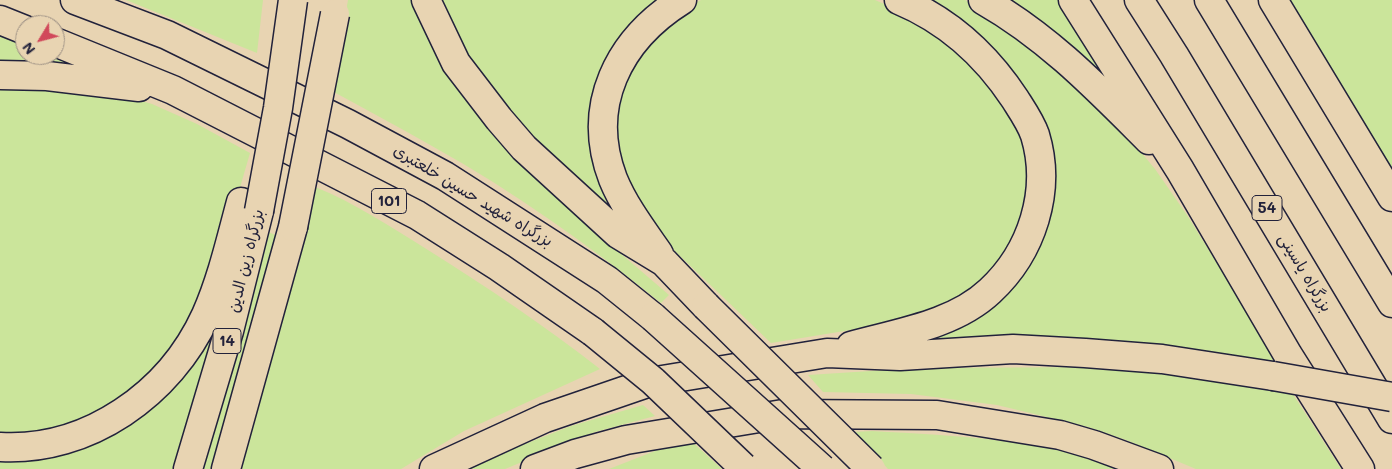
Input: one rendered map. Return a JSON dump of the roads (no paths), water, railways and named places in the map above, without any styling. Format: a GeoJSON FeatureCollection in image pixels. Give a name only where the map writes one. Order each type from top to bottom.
{"type":"FeatureCollection","features":[{"type":"Feature","properties":{"kind":"highway","name":"بزرگراه شهید حسین خلعتبری"},"geometry":{"type":"LineString","coordinates":[[75,0],[167,35],[348,124],[437,172],[600,276],[653,317],[822,469]]}},
{"type":"Feature","properties":{"kind":"highway"},"geometry":{"type":"LineString","coordinates":[[0,447],[42,445],[96,429],[123,413],[159,382],[185,351],[206,315],[227,253],[250,206],[257,142],[278,108],[293,0]]}},
{"type":"Feature","properties":{"kind":"highway"},"geometry":{"type":"LineString","coordinates":[[426,0],[456,63],[524,148],[618,234],[664,262]]}},
{"type":"Feature","properties":{"kind":"highway"},"geometry":{"type":"LineString","coordinates":[[682,0],[661,13],[628,47],[612,78],[602,117],[604,150],[614,181],[631,213],[664,262],[871,469]]}},
{"type":"Feature","properties":{"kind":"highway"},"geometry":{"type":"LineString","coordinates":[[434,469],[544,418],[650,382],[828,353],[931,324],[969,306],[990,292],[1006,274],[1030,233],[1038,212],[1041,189],[1040,166],[1035,134],[1023,112],[993,68],[969,44],[918,8],[899,0]]}},
{"type":"Feature","properties":{"kind":"highway"},"geometry":{"type":"LineString","coordinates":[[982,0],[1028,27],[1096,87],[1180,170]]}},
{"type":"Feature","properties":{"kind":"highway"},"geometry":{"type":"LineString","coordinates":[[1073,0],[1180,170],[1288,355],[1360,469]]}},
{"type":"Feature","properties":{"kind":"highway","name":"بزرگراه یاسینی"},"geometry":{"type":"LineString","coordinates":[[1139,0],[1180,63],[1392,418]]}},
{"type":"Feature","properties":{"kind":"highway"},"geometry":{"type":"LineString","coordinates":[[1209,0],[1392,303]]}},
{"type":"Feature","properties":{"kind":"highway"},"geometry":{"type":"LineString","coordinates":[[1273,0],[1330,90],[1392,197]]}},
{"type":"Feature","properties":{"kind":"highway","name":"14"},"geometry":{"type":"LineString","coordinates":[[226,469],[293,227],[336,7]]}},
{"type":"Feature","properties":{"kind":"highway"},"geometry":{"type":"LineString","coordinates":[[0,20],[15,26]]}},
{"type":"Feature","properties":{"kind":"highway","name":"101"},"geometry":{"type":"LineString","coordinates":[[65,46],[173,90],[417,215],[499,267],[593,332],[653,381],[743,468]]}},
{"type":"Feature","properties":{"kind":"highway"},"geometry":{"type":"LineString","coordinates":[[0,75],[47,76],[173,90]]}},
{"type":"Feature","properties":{"kind":"highway","name":"بزرگراه زین الدین"},"geometry":{"type":"LineString","coordinates":[[188,469],[229,331],[250,206]]}},
{"type":"Feature","properties":{"kind":"highway"},"geometry":{"type":"LineString","coordinates":[[828,353],[900,356],[1012,350],[1162,359],[1392,397]]}},
{"type":"Feature","properties":{"kind":"highway"},"geometry":{"type":"LineString","coordinates":[[536,469],[575,454],[626,440],[783,414],[936,415],[1060,435],[1094,445],[1159,469]]}},
{"type":"Feature","properties":{"kind":"highway"},"geometry":{"type":"LineString","coordinates":[[594,469],[669,432]]}}]}
